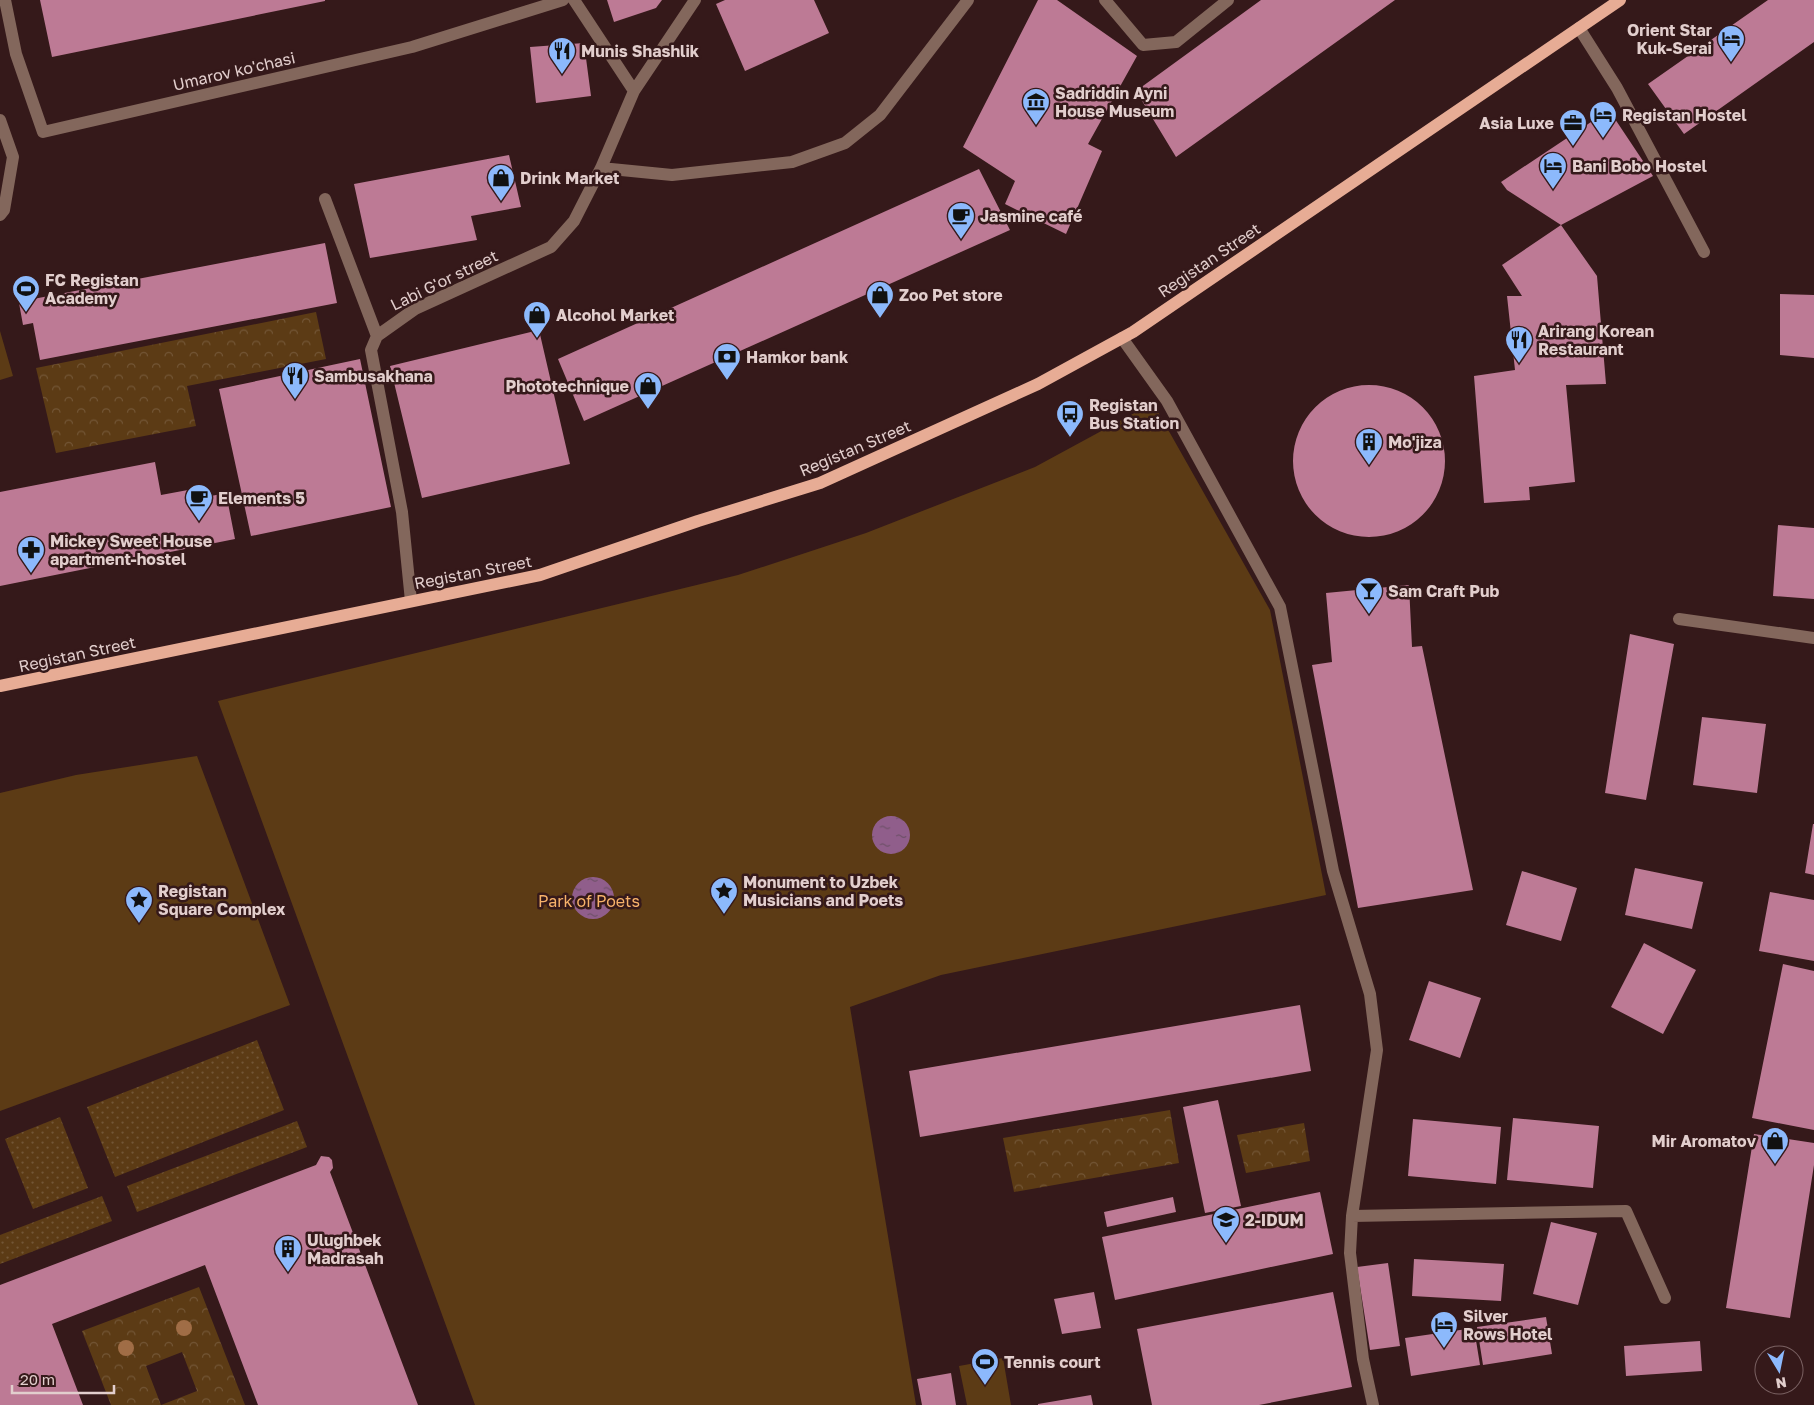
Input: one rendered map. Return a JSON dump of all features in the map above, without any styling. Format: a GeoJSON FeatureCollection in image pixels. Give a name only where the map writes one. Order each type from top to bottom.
{"type":"FeatureCollection","features":[{"type":"Feature","properties":{"kind":"main road","name":"Registan Street"},"geometry":{"type":"LineString","coordinates":[[0,686],[540,575],[698,521],[820,483],[1038,384],[1122,338],[1620,0]]}},
{"type":"Feature","properties":{"kind":"street","name":"Umarov ko'chasi"},"geometry":{"type":"LineString","coordinates":[[5,0],[16,54],[43,132],[412,47],[563,0]]}},
{"type":"Feature","properties":{"kind":"street"},"geometry":{"type":"LineString","coordinates":[[574,0],[634,91]]}},
{"type":"Feature","properties":{"kind":"street","name":"Labi G'or street"},"geometry":{"type":"LineString","coordinates":[[377,336],[415,309],[551,247],[574,221],[601,168],[634,91],[695,0]]}},
{"type":"Feature","properties":{"kind":"street"},"geometry":{"type":"LineString","coordinates":[[601,168],[672,175],[792,162],[845,144],[880,115],[968,0]]}},
{"type":"Feature","properties":{"kind":"street"},"geometry":{"type":"LineString","coordinates":[[1105,0],[1143,45],[1162,45],[1176,42],[1228,0]]}},
{"type":"Feature","properties":{"kind":"street"},"geometry":{"type":"LineString","coordinates":[[1579,28],[1617,88],[1704,252]]}},
{"type":"Feature","properties":{"kind":"street"},"geometry":{"type":"LineString","coordinates":[[0,120],[13,158],[4,210],[0,215]]}},
{"type":"Feature","properties":{"kind":"street"},"geometry":{"type":"LineString","coordinates":[[325,199],[377,336],[371,350],[402,512],[411,601]]}},
{"type":"Feature","properties":{"kind":"street"},"geometry":{"type":"LineString","coordinates":[[1122,338],[1168,401],[1280,607],[1333,871],[1370,994],[1375,1031],[1377,1050],[1352,1216],[1350,1253],[1363,1359],[1373,1405]]}},
{"type":"Feature","properties":{"kind":"street"},"geometry":{"type":"LineString","coordinates":[[1679,619],[1814,638]]}},
{"type":"Feature","properties":{"kind":"street"},"geometry":{"type":"LineString","coordinates":[[1352,1216],[1626,1211],[1665,1298]]}},
{"type":"Feature","properties":{"kind":"green space"},"geometry":{"type":"Polygon","coordinates":[[[316,312],[326,359],[187,386],[196,426],[56,453],[36,368],[316,312]]]}},
{"type":"Feature","properties":{"kind":"green space"},"geometry":{"type":"Polygon","coordinates":[[[0,331],[13,376],[0,380],[0,331]]]}},
{"type":"Feature","properties":{"kind":"green space","name":"Park of Poets"},"geometry":{"type":"Polygon","coordinates":[[[1153,403],[1270,610],[1326,895],[941,975],[850,1007],[916,1405],[475,1405],[218,701],[738,575],[866,533],[1035,467],[1153,403]]]}},
{"type":"Feature","properties":{"kind":"green space"},"geometry":{"type":"Polygon","coordinates":[[[197,756],[290,1005],[0,1111],[0,793],[76,775],[197,756]]]}},
{"type":"Feature","properties":{"kind":"green space"},"geometry":{"type":"Polygon","coordinates":[[[257,1040],[284,1110],[115,1177],[87,1107],[257,1040]]]}},
{"type":"Feature","properties":{"kind":"green space"},"geometry":{"type":"Polygon","coordinates":[[[1170,1110],[1179,1163],[1014,1192],[1003,1138],[1170,1110]]]}},
{"type":"Feature","properties":{"kind":"green space"},"geometry":{"type":"Polygon","coordinates":[[[60,1117],[88,1188],[33,1209],[5,1139],[60,1117]]]}},
{"type":"Feature","properties":{"kind":"green space"},"geometry":{"type":"Polygon","coordinates":[[[297,1121],[307,1147],[137,1212],[127,1186],[297,1121]]]}},
{"type":"Feature","properties":{"kind":"green space"},"geometry":{"type":"Polygon","coordinates":[[[1304,1123],[1310,1161],[1246,1173],[1237,1135],[1304,1123]]]}},
{"type":"Feature","properties":{"kind":"green space"},"geometry":{"type":"Polygon","coordinates":[[[102,1196],[112,1221],[0,1264],[0,1235],[102,1196]]]}},
{"type":"Feature","properties":{"kind":"green space"},"geometry":{"type":"Polygon","coordinates":[[[199,1287],[245,1405],[111,1405],[82,1331],[199,1287]],[[182,1352],[146,1366],[161,1405],[197,1391],[182,1352]]]}},
{"type":"Feature","properties":{"kind":"green space","name":"Tennis court"},"geometry":{"type":"Polygon","coordinates":[[[1003,1358],[1011,1405],[967,1405],[959,1366],[1003,1358]]]}},
{"type":"Feature","properties":{"kind":"water"},"geometry":{"type":"Polygon","coordinates":[[[891,816],[905,821],[910,835],[905,849],[891,854],[877,849],[872,835],[877,821],[891,816]]]}},
{"type":"Feature","properties":{"kind":"water"},"geometry":{"type":"Polygon","coordinates":[[[597,877],[605,880],[611,886],[614,898],[611,910],[605,916],[589,919],[581,916],[575,910],[572,894],[575,886],[581,880],[597,877]]]}},
{"type":"Feature","properties":{"kind":"building"},"geometry":{"type":"Polygon","coordinates":[[[40,0],[325,0],[325,1],[52,57],[40,0]]]}},
{"type":"Feature","properties":{"kind":"building"},"geometry":{"type":"Polygon","coordinates":[[[607,0],[662,0],[656,8],[614,22],[607,0]]]}},
{"type":"Feature","properties":{"kind":"building"},"geometry":{"type":"Polygon","coordinates":[[[725,0],[814,0],[829,33],[745,71],[716,4],[725,0]]]}},
{"type":"Feature","properties":{"kind":"building","name":"Sadriddin Ayni House Museum"},"geometry":{"type":"Polygon","coordinates":[[[1038,0],[1057,0],[1137,56],[1088,144],[1102,151],[1066,234],[1005,204],[1015,181],[963,147],[1038,0]]]}},
{"type":"Feature","properties":{"kind":"building"},"geometry":{"type":"Polygon","coordinates":[[[1261,0],[1395,0],[1176,157],[1136,91],[1261,0]]]}},
{"type":"Feature","properties":{"kind":"building","name":"Orient Star Kuk-Serai"},"geometry":{"type":"Polygon","coordinates":[[[1768,0],[1814,0],[1814,42],[1684,134],[1648,84],[1768,0]]]}},
{"type":"Feature","properties":{"kind":"building"},"geometry":{"type":"Polygon","coordinates":[[[584,43],[591,96],[536,103],[530,47],[584,43]]]}},
{"type":"Feature","properties":{"kind":"building"},"geometry":{"type":"Polygon","coordinates":[[[1609,110],[1653,176],[1561,225],[1507,190],[1501,182],[1609,110]]]}},
{"type":"Feature","properties":{"kind":"building"},"geometry":{"type":"Polygon","coordinates":[[[509,155],[521,207],[471,216],[477,240],[370,258],[354,184],[509,155]]]}},
{"type":"Feature","properties":{"kind":"building"},"geometry":{"type":"Polygon","coordinates":[[[979,169],[1010,230],[584,421],[558,359],[979,169]]]}},
{"type":"Feature","properties":{"kind":"building"},"geometry":{"type":"Polygon","coordinates":[[[1561,225],[1597,276],[1606,384],[1566,385],[1575,482],[1529,487],[1530,500],[1484,503],[1474,376],[1515,370],[1507,296],[1522,296],[1502,265],[1561,225]]]}},
{"type":"Feature","properties":{"kind":"building"},"geometry":{"type":"Polygon","coordinates":[[[325,243],[337,303],[40,360],[33,323],[23,325],[19,303],[28,300],[325,243]]]}},
{"type":"Feature","properties":{"kind":"building"},"geometry":{"type":"Polygon","coordinates":[[[1780,294],[1814,295],[1814,358],[1780,355],[1780,294]]]}},
{"type":"Feature","properties":{"kind":"building"},"geometry":{"type":"Polygon","coordinates":[[[539,330],[570,464],[422,498],[390,366],[539,330]]]}},
{"type":"Feature","properties":{"kind":"building"},"geometry":{"type":"Polygon","coordinates":[[[360,359],[391,507],[251,536],[219,389],[360,359]]]}},
{"type":"Feature","properties":{"kind":"building","name":"Mo'jiza"},"geometry":{"type":"Polygon","coordinates":[[[1369,385],[1384,386],[1398,391],[1423,407],[1439,432],[1444,446],[1444,476],[1439,490],[1423,515],[1398,531],[1384,536],[1369,537],[1354,536],[1340,531],[1315,515],[1299,490],[1294,476],[1293,461],[1294,446],[1299,432],[1315,407],[1340,391],[1354,386],[1369,385]]]}},
{"type":"Feature","properties":{"kind":"building"},"geometry":{"type":"Polygon","coordinates":[[[155,462],[161,495],[204,487],[206,497],[226,493],[235,539],[0,586],[0,492],[155,462]]]}},
{"type":"Feature","properties":{"kind":"building"},"geometry":{"type":"Polygon","coordinates":[[[1778,525],[1814,528],[1814,599],[1773,596],[1778,525]]]}},
{"type":"Feature","properties":{"kind":"building"},"geometry":{"type":"Polygon","coordinates":[[[1409,585],[1412,647],[1422,646],[1473,890],[1358,908],[1312,665],[1332,662],[1326,593],[1409,585]]]}},
{"type":"Feature","properties":{"kind":"building"},"geometry":{"type":"Polygon","coordinates":[[[1630,634],[1674,644],[1646,800],[1605,793],[1630,634]]]}},
{"type":"Feature","properties":{"kind":"building"},"geometry":{"type":"Polygon","coordinates":[[[1702,717],[1766,724],[1757,793],[1693,785],[1702,717]]]}},
{"type":"Feature","properties":{"kind":"building"},"geometry":{"type":"Polygon","coordinates":[[[1814,824],[1814,875],[1805,873],[1814,824]]]}},
{"type":"Feature","properties":{"kind":"building"},"geometry":{"type":"Polygon","coordinates":[[[1635,868],[1703,882],[1692,929],[1625,915],[1635,868]]]}},
{"type":"Feature","properties":{"kind":"building"},"geometry":{"type":"Polygon","coordinates":[[[1522,871],[1577,888],[1561,941],[1506,925],[1522,871]]]}},
{"type":"Feature","properties":{"kind":"building"},"geometry":{"type":"Polygon","coordinates":[[[1770,892],[1814,900],[1814,961],[1759,951],[1770,892]]]}},
{"type":"Feature","properties":{"kind":"building"},"geometry":{"type":"Polygon","coordinates":[[[1644,943],[1696,970],[1663,1034],[1611,1007],[1644,943]]]}},
{"type":"Feature","properties":{"kind":"building"},"geometry":{"type":"Polygon","coordinates":[[[1783,964],[1814,971],[1814,1130],[1752,1118],[1783,964]]]}},
{"type":"Feature","properties":{"kind":"building"},"geometry":{"type":"Polygon","coordinates":[[[1429,981],[1481,998],[1460,1058],[1409,1040],[1429,981]]]}},
{"type":"Feature","properties":{"kind":"building"},"geometry":{"type":"Polygon","coordinates":[[[1300,1005],[1311,1071],[920,1137],[909,1071],[1300,1005]]]}},
{"type":"Feature","properties":{"kind":"building"},"geometry":{"type":"Polygon","coordinates":[[[1218,1100],[1241,1206],[1205,1213],[1183,1107],[1218,1100]]]}},
{"type":"Feature","properties":{"kind":"building"},"geometry":{"type":"Polygon","coordinates":[[[1513,1118],[1599,1126],[1593,1188],[1507,1180],[1513,1118]]]}},
{"type":"Feature","properties":{"kind":"building"},"geometry":{"type":"Polygon","coordinates":[[[1413,1119],[1501,1127],[1496,1184],[1408,1176],[1413,1119]]]}},
{"type":"Feature","properties":{"kind":"building"},"geometry":{"type":"Polygon","coordinates":[[[1754,1134],[1814,1143],[1814,1165],[1790,1318],[1726,1308],[1754,1134]]]}},
{"type":"Feature","properties":{"kind":"building","name":"Ulughbek Madrasah"},"geometry":{"type":"Polygon","coordinates":[[[321,1156],[329,1157],[332,1160],[333,1168],[330,1172],[418,1405],[258,1405],[205,1265],[52,1324],[83,1405],[0,1405],[0,1285],[316,1165],[321,1156]]]}},
{"type":"Feature","properties":{"kind":"building"},"geometry":{"type":"Polygon","coordinates":[[[1320,1192],[1333,1254],[1115,1300],[1102,1237],[1320,1192]]]}},
{"type":"Feature","properties":{"kind":"building"},"geometry":{"type":"Polygon","coordinates":[[[1173,1197],[1176,1212],[1107,1227],[1104,1212],[1173,1197]]]}},
{"type":"Feature","properties":{"kind":"building"},"geometry":{"type":"Polygon","coordinates":[[[1551,1222],[1597,1233],[1578,1305],[1533,1294],[1551,1222]]]}},
{"type":"Feature","properties":{"kind":"building"},"geometry":{"type":"Polygon","coordinates":[[[1414,1259],[1504,1264],[1501,1301],[1412,1296],[1414,1259]]]}},
{"type":"Feature","properties":{"kind":"building"},"geometry":{"type":"Polygon","coordinates":[[[1388,1263],[1400,1346],[1370,1350],[1357,1267],[1388,1263]]]}},
{"type":"Feature","properties":{"kind":"building"},"geometry":{"type":"Polygon","coordinates":[[[1094,1292],[1101,1328],[1062,1334],[1054,1299],[1094,1292]]]}},
{"type":"Feature","properties":{"kind":"building"},"geometry":{"type":"Polygon","coordinates":[[[1333,1292],[1352,1387],[1259,1405],[1152,1405],[1137,1329],[1333,1292]]]}},
{"type":"Feature","properties":{"kind":"building"},"geometry":{"type":"Polygon","coordinates":[[[1546,1317],[1552,1354],[1483,1365],[1477,1327],[1546,1317]]]}},
{"type":"Feature","properties":{"kind":"building"},"geometry":{"type":"Polygon","coordinates":[[[1474,1328],[1480,1365],[1411,1376],[1405,1338],[1474,1328]]]}},
{"type":"Feature","properties":{"kind":"building"},"geometry":{"type":"Polygon","coordinates":[[[1700,1341],[1702,1371],[1626,1376],[1624,1346],[1700,1341]]]}},
{"type":"Feature","properties":{"kind":"building"},"geometry":{"type":"Polygon","coordinates":[[[951,1373],[956,1405],[922,1405],[917,1379],[951,1373]]]}},
{"type":"Feature","properties":{"kind":"building"},"geometry":{"type":"Polygon","coordinates":[[[1091,1395],[1093,1405],[1038,1405],[1038,1404],[1091,1395]]]}},
{"type":"Feature","properties":{"kind":"place","name":"Orient Star Kuk-Serai"},"geometry":{"type":"Point","coordinates":[1731,63]}},
{"type":"Feature","properties":{"kind":"place","name":"Munis Shashlik"},"geometry":{"type":"Point","coordinates":[562,75]}},
{"type":"Feature","properties":{"kind":"place","name":"Sadriddin Ayni House Museum"},"geometry":{"type":"Point","coordinates":[1036,126]}},
{"type":"Feature","properties":{"kind":"place","name":"Registan Hostel"},"geometry":{"type":"Point","coordinates":[1603,139]}},
{"type":"Feature","properties":{"kind":"place","name":"Asia Luxe"},"geometry":{"type":"Point","coordinates":[1573,147]}},
{"type":"Feature","properties":{"kind":"place","name":"Bani Bobo Hostel"},"geometry":{"type":"Point","coordinates":[1553,190]}},
{"type":"Feature","properties":{"kind":"place","name":"Drink Market"},"geometry":{"type":"Point","coordinates":[501,202]}},
{"type":"Feature","properties":{"kind":"place","name":"Jasmine café"},"geometry":{"type":"Point","coordinates":[961,240]}},
{"type":"Feature","properties":{"kind":"place","name":"FC Registan Academy"},"geometry":{"type":"Point","coordinates":[26,313]}},
{"type":"Feature","properties":{"kind":"place","name":"Zoo Pet store"},"geometry":{"type":"Point","coordinates":[880,319]}},
{"type":"Feature","properties":{"kind":"place","name":"Alcohol Market"},"geometry":{"type":"Point","coordinates":[537,339]}},
{"type":"Feature","properties":{"kind":"place","name":"Arirang Korean Restaurant"},"geometry":{"type":"Point","coordinates":[1519,364]}},
{"type":"Feature","properties":{"kind":"place","name":"Hamkor bank"},"geometry":{"type":"Point","coordinates":[727,381]}},
{"type":"Feature","properties":{"kind":"place","name":"Sambusakhana"},"geometry":{"type":"Point","coordinates":[295,400]}},
{"type":"Feature","properties":{"kind":"place","name":"Phototechnique"},"geometry":{"type":"Point","coordinates":[648,410]}},
{"type":"Feature","properties":{"kind":"place","name":"Registan Bus Station"},"geometry":{"type":"Point","coordinates":[1070,438]}},
{"type":"Feature","properties":{"kind":"place","name":"Mo'jiza"},"geometry":{"type":"Point","coordinates":[1369,466]}},
{"type":"Feature","properties":{"kind":"place","name":"Elements 5"},"geometry":{"type":"Point","coordinates":[199,522]}},
{"type":"Feature","properties":{"kind":"place","name":"Mickey Sweet House apartment-hostel"},"geometry":{"type":"Point","coordinates":[31,574]}},
{"type":"Feature","properties":{"kind":"place","name":"Sam Craft Pub"},"geometry":{"type":"Point","coordinates":[1369,615]}},
{"type":"Feature","properties":{"kind":"place","name":"Monument to Uzbek Musicians and Poets"},"geometry":{"type":"Point","coordinates":[724,915]}},
{"type":"Feature","properties":{"kind":"place","name":"Registan Square Complex"},"geometry":{"type":"Point","coordinates":[139,924]}},
{"type":"Feature","properties":{"kind":"place","name":"Mir Aromatov"},"geometry":{"type":"Point","coordinates":[1775,1165]}},
{"type":"Feature","properties":{"kind":"place","name":"2-IDUM"},"geometry":{"type":"Point","coordinates":[1226,1244]}},
{"type":"Feature","properties":{"kind":"place","name":"Ulughbek Madrasah"},"geometry":{"type":"Point","coordinates":[288,1273]}},
{"type":"Feature","properties":{"kind":"place","name":"Silver Rows Hotel"},"geometry":{"type":"Point","coordinates":[1444,1349]}},
{"type":"Feature","properties":{"kind":"place","name":"Tennis court"},"geometry":{"type":"Point","coordinates":[985,1386]}}]}
